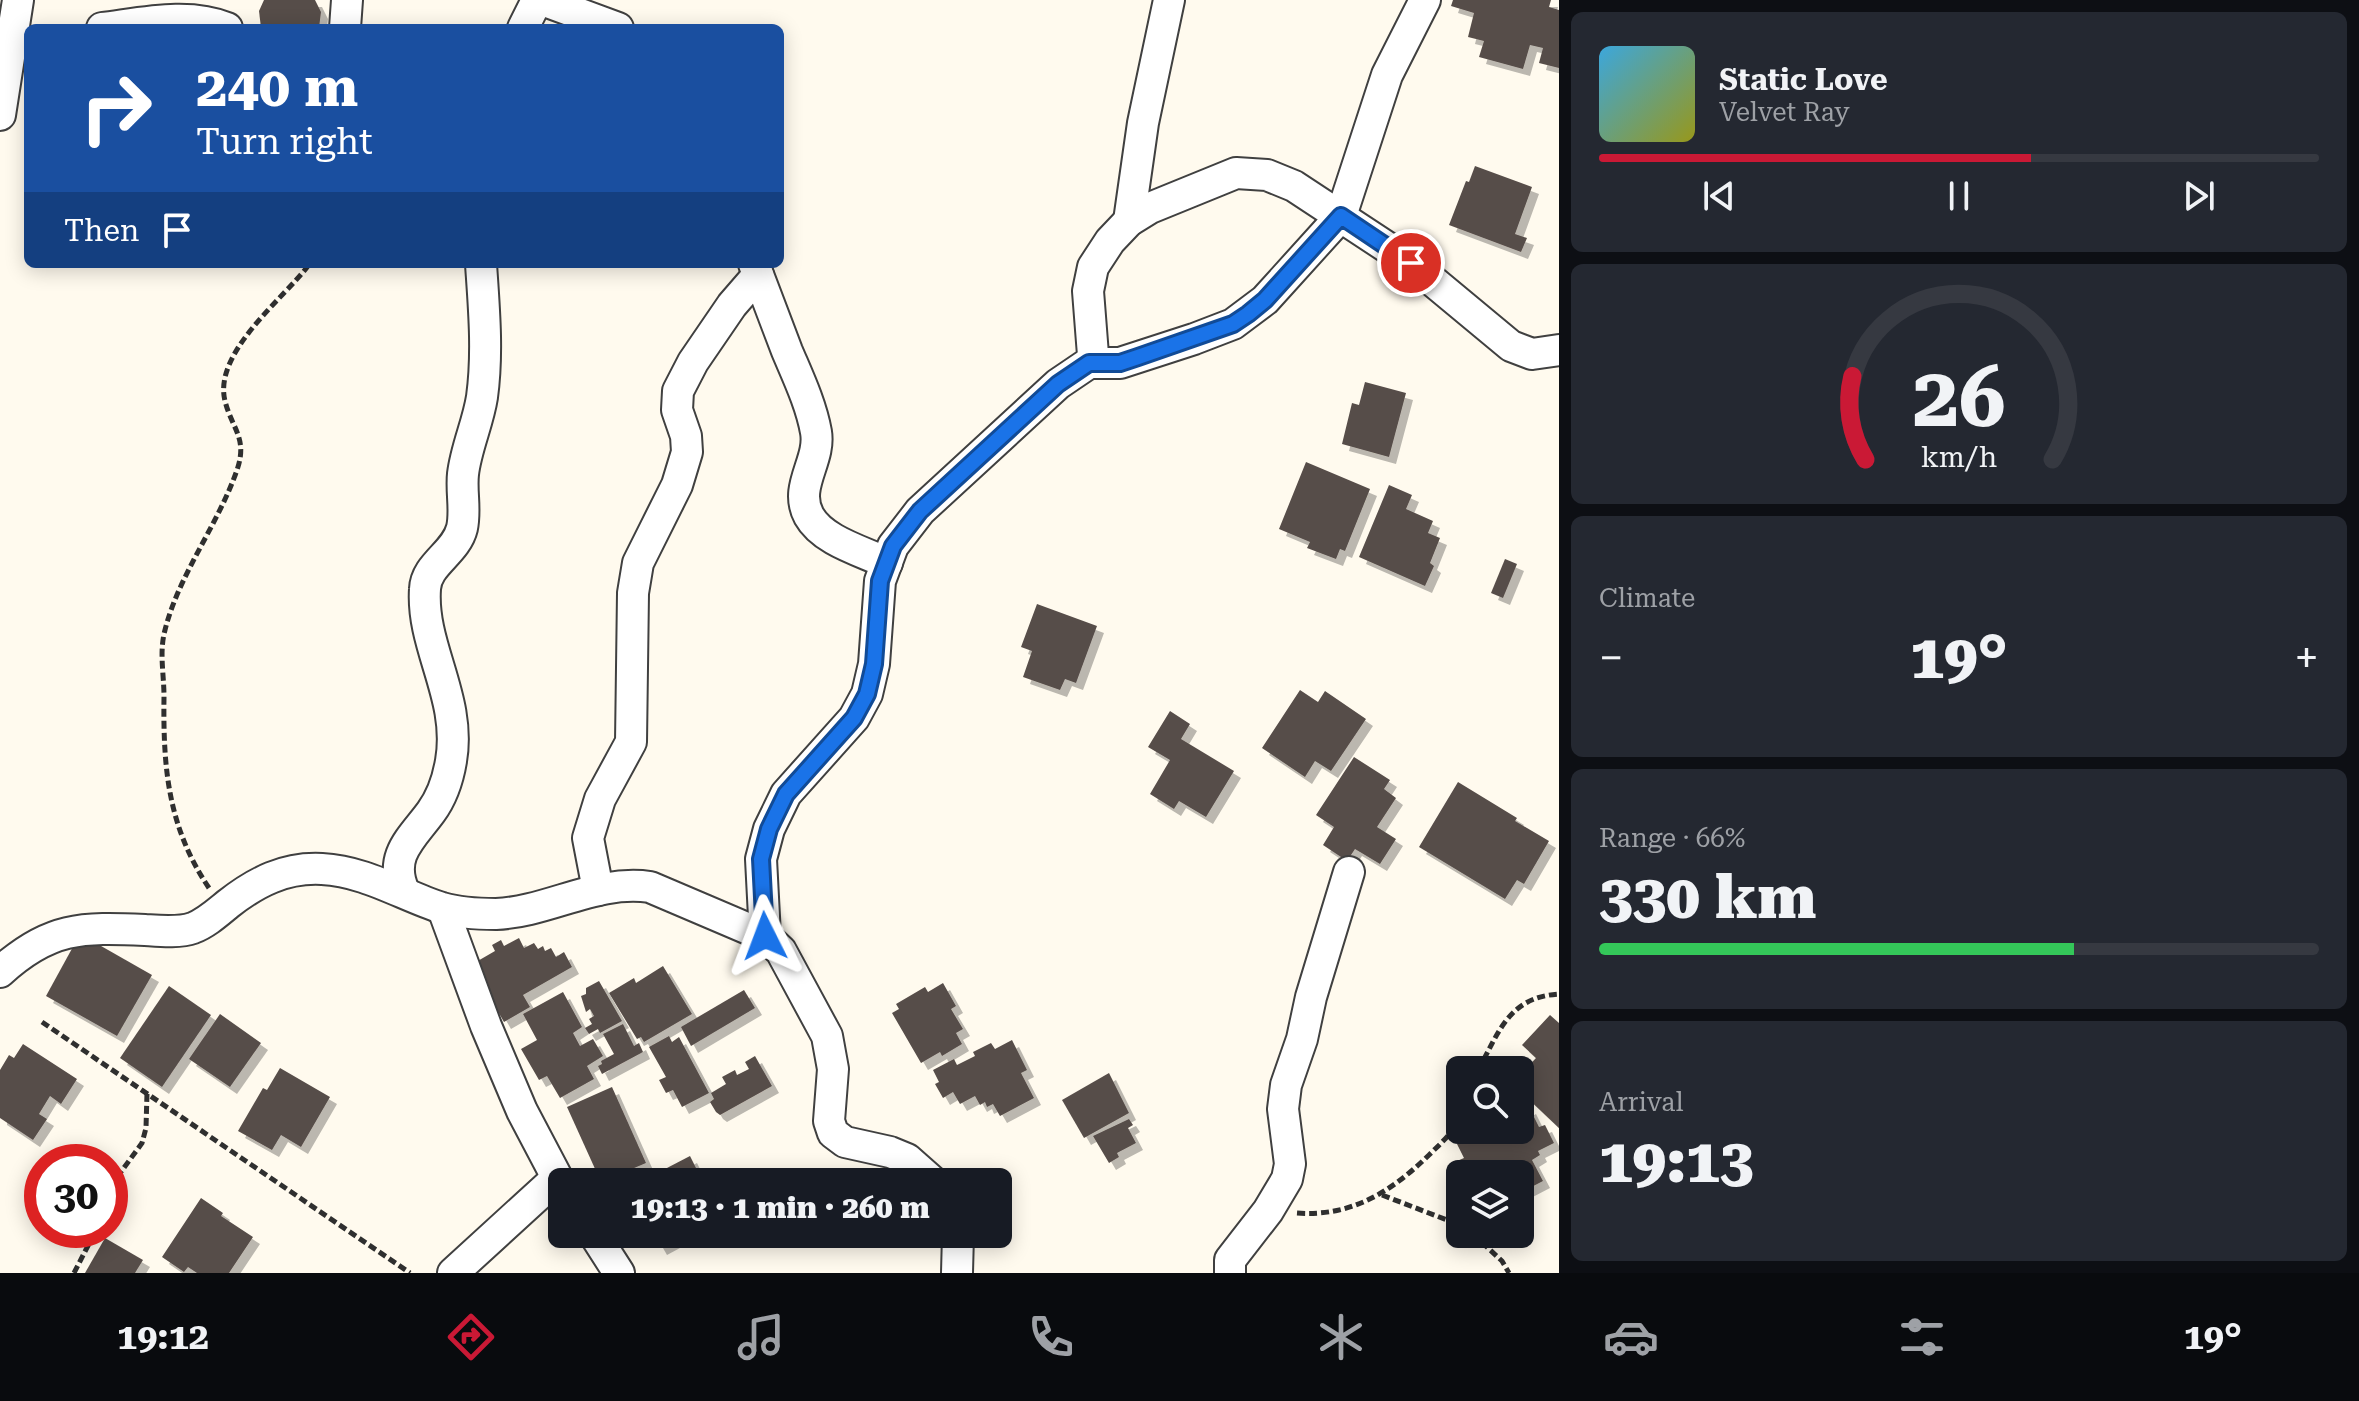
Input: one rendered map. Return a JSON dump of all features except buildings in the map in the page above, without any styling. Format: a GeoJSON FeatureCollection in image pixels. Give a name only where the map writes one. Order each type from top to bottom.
{"type":"FeatureCollection","features":[{"type":"Feature","properties":{"kind":"street"},"geometry":{"type":"LineString","coordinates":[[0,115],[19,40],[18,0]]}},
{"type":"Feature","properties":{"kind":"street"},"geometry":{"type":"LineString","coordinates":[[345,24],[347,0]]}},
{"type":"Feature","properties":{"kind":"street"},"geometry":{"type":"LineString","coordinates":[[525,24],[540,0],[607,24]]}},
{"type":"Feature","properties":{"kind":"street"},"geometry":{"type":"LineString","coordinates":[[1129,221],[1143,123],[1169,0]]}},
{"type":"Feature","properties":{"kind":"street"},"geometry":{"type":"LineString","coordinates":[[1089,363],[1120,363],[1233,324],[1265,300],[1341,216],[1387,75],[1425,0]]}},
{"type":"Feature","properties":{"kind":"street"},"geometry":{"type":"LineString","coordinates":[[138,24],[174,20],[214,24]]}},
{"type":"Feature","properties":{"kind":"street"},"geometry":{"type":"LineString","coordinates":[[765,936],[761,859],[769,829],[786,794],[854,718],[867,694],[874,664],[880,581],[893,546],[920,511],[1058,384],[1089,363],[1093,355],[1088,291],[1093,267],[1110,241],[1129,221],[1150,208],[1236,173],[1267,175],[1294,186],[1411,263],[1511,346],[1532,354],[1559,350]]}},
{"type":"Feature","properties":{"kind":"street"},"geometry":{"type":"LineString","coordinates":[[404,891],[397,869],[401,856],[409,839],[440,796],[451,763],[452,720],[429,632],[425,586],[430,572],[450,552],[462,529],[463,474],[478,421],[485,362],[481,268]]}},
{"type":"Feature","properties":{"kind":"street"},"geometry":{"type":"LineString","coordinates":[[756,269],[817,435],[804,486],[808,515],[828,535],[887,563]]}},
{"type":"Feature","properties":{"kind":"street"},"geometry":{"type":"LineString","coordinates":[[598,890],[588,838],[600,799],[631,742],[633,593],[638,563],[677,485],[687,452],[686,436],[677,410],[678,391],[693,362],[756,269]]}},
{"type":"Feature","properties":{"kind":"street"},"geometry":{"type":"LineString","coordinates":[[0,972],[32,948],[64,932],[99,928],[188,930],[209,920],[269,878],[295,869],[351,873],[404,891],[443,909],[475,914],[500,914],[546,906],[598,890],[635,885],[650,887],[765,936],[781,951],[827,1036],[833,1069],[829,1121],[833,1133],[845,1142],[907,1159],[917,1168]]}},
{"type":"Feature","properties":{"kind":"street"},"geometry":{"type":"LineString","coordinates":[[1230,1273],[1230,1260],[1283,1187],[1290,1164],[1283,1109],[1286,1085],[1349,872]]}},
{"type":"Feature","properties":{"kind":"street"},"geometry":{"type":"LineString","coordinates":[[443,909],[486,1026],[522,1111],[552,1168]]}},
{"type":"Feature","properties":{"kind":"street"},"geometry":{"type":"LineString","coordinates":[[453,1273],[548,1191]]}},
{"type":"Feature","properties":{"kind":"street"},"geometry":{"type":"LineString","coordinates":[[603,1248],[619,1273]]}},
{"type":"Feature","properties":{"kind":"street"},"geometry":{"type":"LineString","coordinates":[[957,1273],[958,1248]]}},
{"type":"Feature","properties":{"kind":"path"},"geometry":{"type":"LineString","coordinates":[[225,907],[196,868],[175,821],[163,753],[162,653],[165,629],[241,458],[239,431],[225,401],[224,384],[228,367],[249,333],[306,268]]}},
{"type":"Feature","properties":{"kind":"path"},"geometry":{"type":"LineString","coordinates":[[1485,1056],[1500,1027],[1514,1011],[1541,996],[1559,994]]}},
{"type":"Feature","properties":{"kind":"path"},"geometry":{"type":"LineString","coordinates":[[42,1022],[410,1273]]}},
{"type":"Feature","properties":{"kind":"path"},"geometry":{"type":"LineString","coordinates":[[128,1162],[142,1143],[146,1128],[147,1093]]}},
{"type":"Feature","properties":{"kind":"path"},"geometry":{"type":"LineString","coordinates":[[1268,1211],[1305,1214],[1341,1210],[1381,1195],[1446,1139]]}},
{"type":"Feature","properties":{"kind":"path"},"geometry":{"type":"LineString","coordinates":[[1381,1195],[1446,1220]]}},
{"type":"Feature","properties":{"kind":"path"},"geometry":{"type":"LineString","coordinates":[[74,1273],[87,1248]]}},
{"type":"Feature","properties":{"kind":"path"},"geometry":{"type":"LineString","coordinates":[[1488,1248],[1509,1273]]}},
{"type":"Feature","properties":{"kind":"route"},"geometry":{"type":"LineString","coordinates":[[765,936],[761,859],[769,829],[786,794],[854,718],[867,694],[874,664],[880,581],[893,546],[920,511],[1058,384],[1089,363],[1120,363],[1194,339],[1233,324],[1248,314],[1265,300],[1341,216],[1411,263]]}}]}
